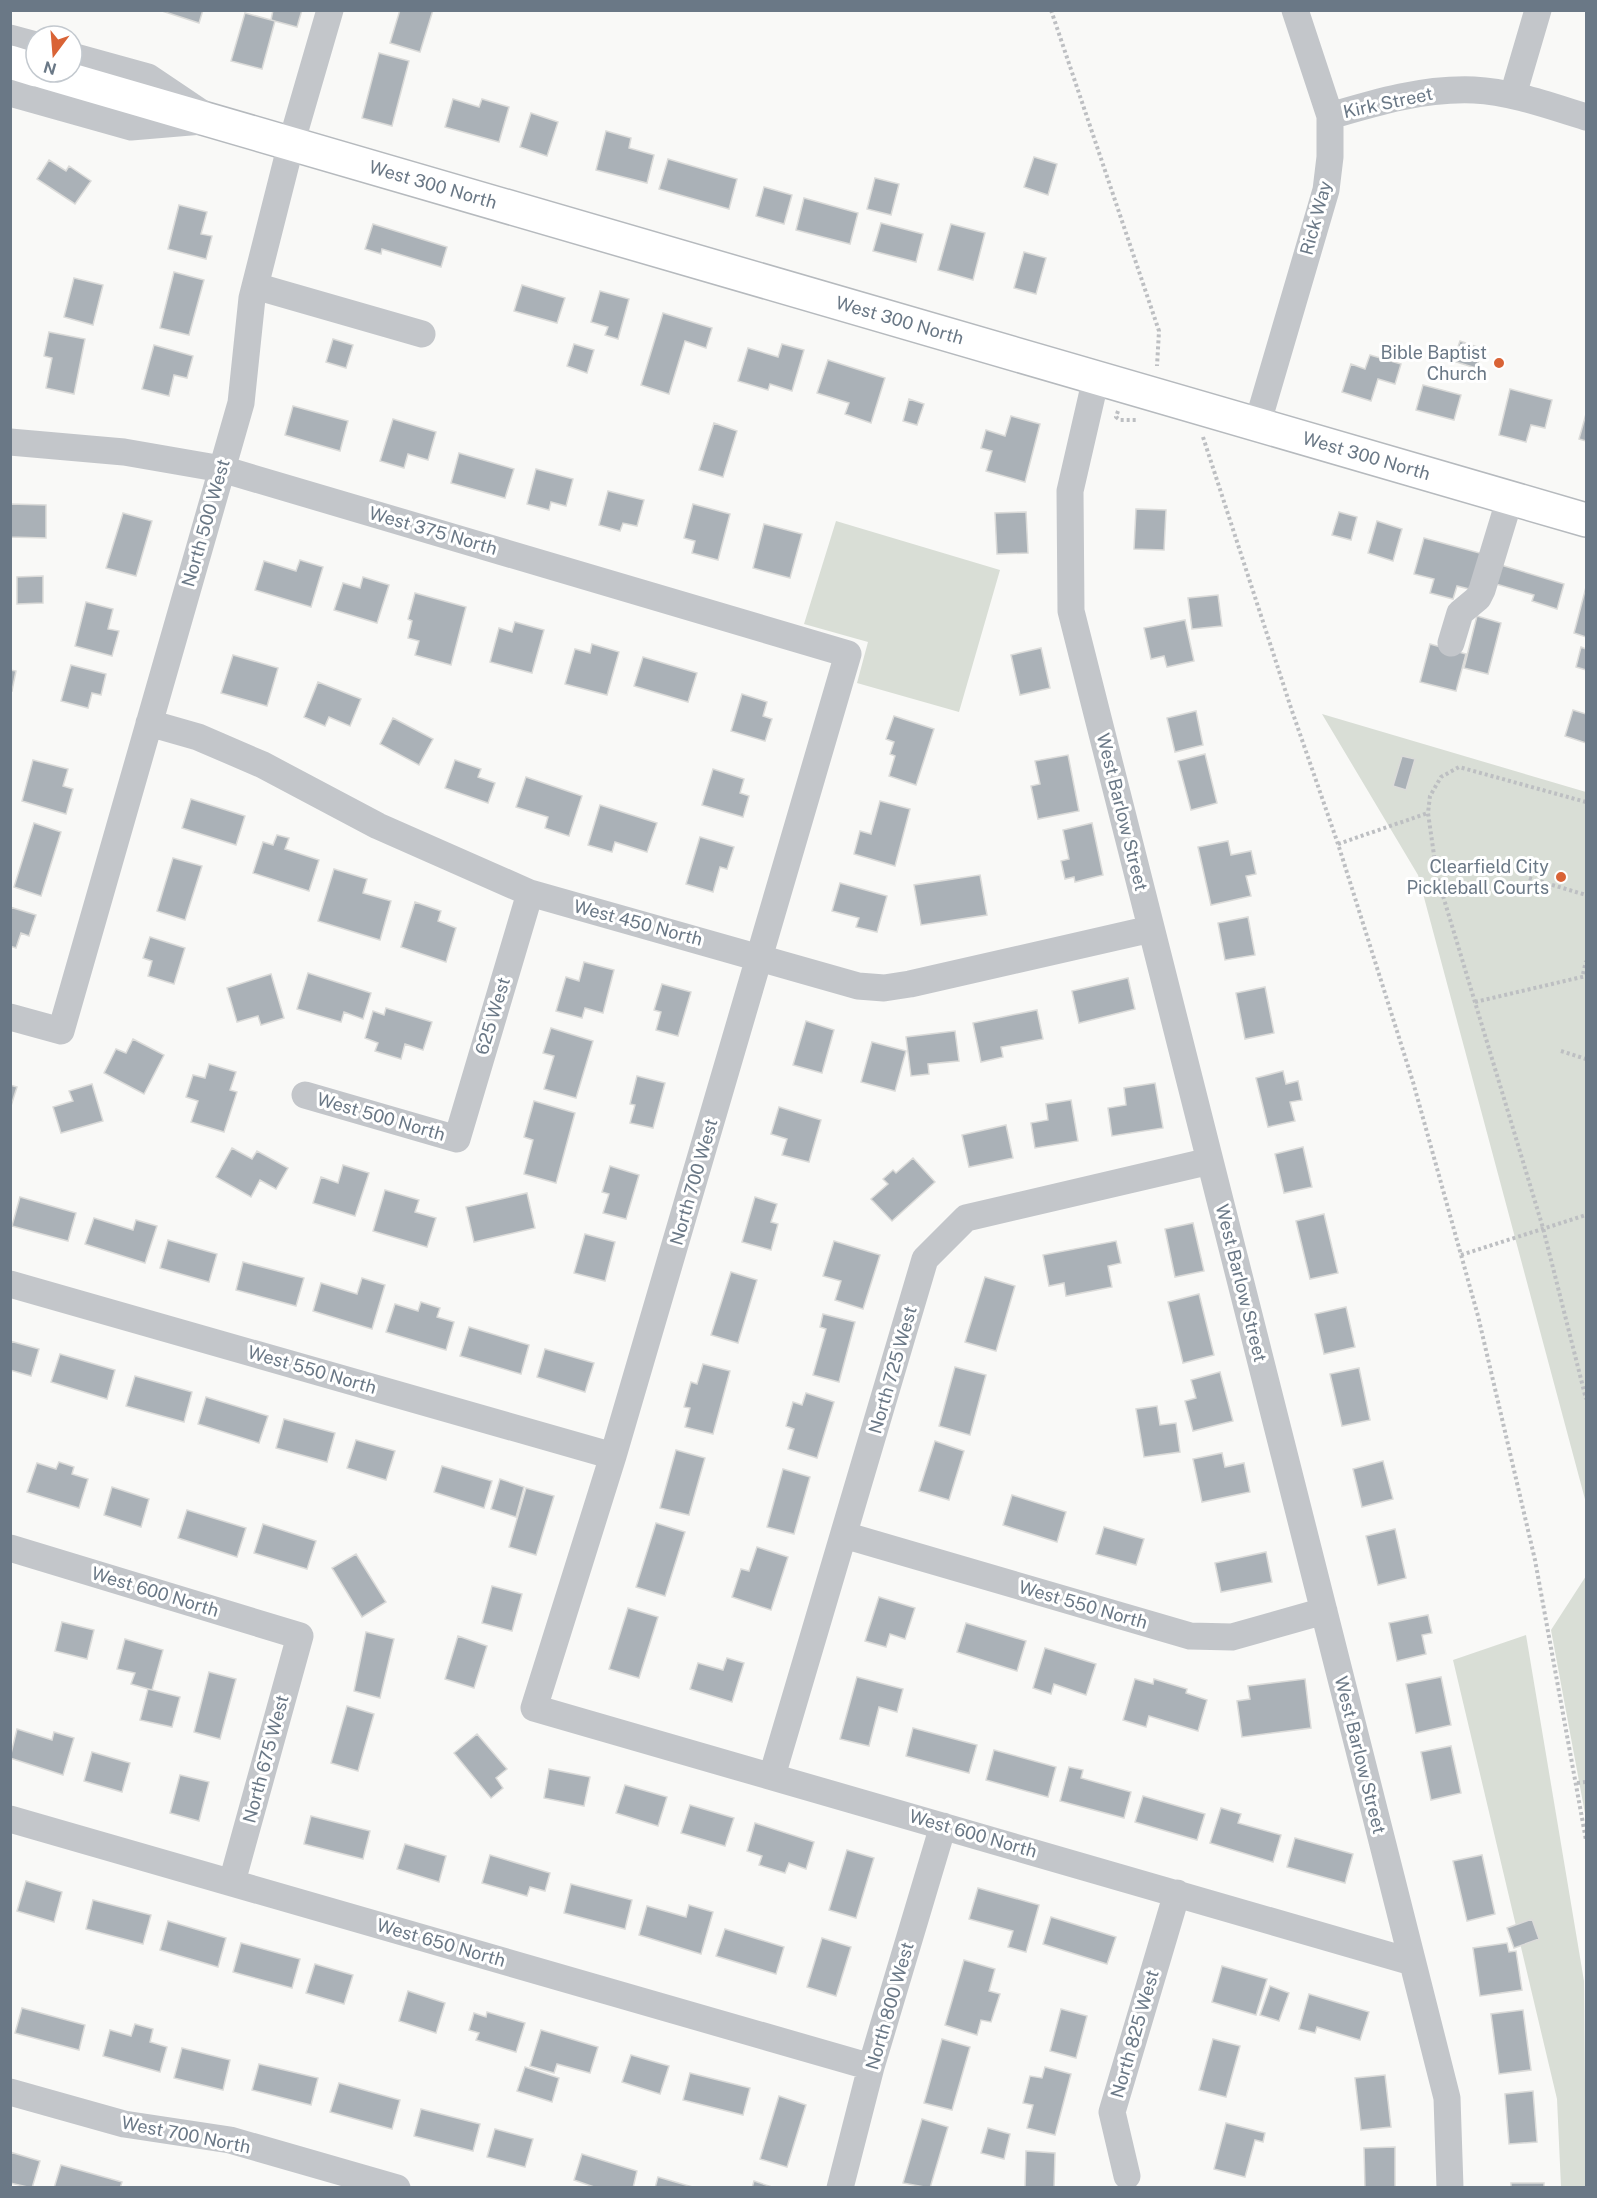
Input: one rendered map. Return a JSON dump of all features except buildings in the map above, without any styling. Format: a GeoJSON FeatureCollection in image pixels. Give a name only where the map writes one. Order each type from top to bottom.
{"type":"FeatureCollection","features":[{"type":"Feature","properties":{"kind":"main road","name":"West 300 North"},"geometry":{"type":"LineString","coordinates":[[84,83],[1587,520]]}},
{"type":"Feature","properties":{"kind":"street","name":"North 500 West"},"geometry":{"type":"LineString","coordinates":[[10,1017],[61,1031],[241,403],[255,286],[291,144],[330,10]]}},
{"type":"Feature","properties":{"kind":"street","name":"Rick Way"},"geometry":{"type":"LineString","coordinates":[[1257,425],[1326,190],[1330,157],[1329,116],[1295,10]]}},
{"type":"Feature","properties":{"kind":"street"},"geometry":{"type":"LineString","coordinates":[[1513,95],[1538,10]]}},
{"type":"Feature","properties":{"kind":"street","name":"West 300 North"},"geometry":{"type":"LineString","coordinates":[[84,59],[148,77],[214,120]]}},
{"type":"Feature","properties":{"kind":"street","name":"Kirk Street"},"geometry":{"type":"LineString","coordinates":[[1329,116],[1385,100],[1425,92],[1474,90],[1513,95],[1587,117]]}},
{"type":"Feature","properties":{"kind":"street","name":"West 300 North"},"geometry":{"type":"LineString","coordinates":[[10,93],[131,127],[214,120]]}},
{"type":"Feature","properties":{"kind":"street"},"geometry":{"type":"LineString","coordinates":[[255,286],[422,334]]}},
{"type":"Feature","properties":{"kind":"street","name":"West Barlow Street"},"geometry":{"type":"LineString","coordinates":[[1096,378],[1070,491],[1071,611],[1447,2098],[1450,2187]]}},
{"type":"Feature","properties":{"kind":"street","name":"West 375 North"},"geometry":{"type":"LineString","coordinates":[[10,442],[124,452],[222,469],[848,654]]}},
{"type":"Feature","properties":{"kind":"street"},"geometry":{"type":"LineString","coordinates":[[1451,643],[1460,613],[1478,598],[1482,590],[1510,498]]}},
{"type":"Feature","properties":{"kind":"street","name":"North 700 West"},"geometry":{"type":"LineString","coordinates":[[534,1708],[614,1456],[848,654]]}},
{"type":"Feature","properties":{"kind":"street","name":"West 450 North"},"geometry":{"type":"LineString","coordinates":[[149,723],[198,737],[263,765],[378,826],[530,893],[761,956],[858,986],[884,988],[1151,929]]}},
{"type":"Feature","properties":{"kind":"street","name":"625 West"},"geometry":{"type":"LineString","coordinates":[[457,1138],[530,893]]}},
{"type":"Feature","properties":{"kind":"street","name":"West 500 North"},"geometry":{"type":"LineString","coordinates":[[305,1095],[457,1138]]}},
{"type":"Feature","properties":{"kind":"street","name":"North 725 West"},"geometry":{"type":"LineString","coordinates":[[772,1776],[925,1259],[966,1218],[1210,1161]]}},
{"type":"Feature","properties":{"kind":"street","name":"West 550 North"},"geometry":{"type":"LineString","coordinates":[[10,1284],[614,1456]]}},
{"type":"Feature","properties":{"kind":"street","name":"West 550 North"},"geometry":{"type":"LineString","coordinates":[[844,1535],[1190,1636],[1232,1637],[1324,1611]]}},
{"type":"Feature","properties":{"kind":"street","name":"West 600 North"},"geometry":{"type":"LineString","coordinates":[[10,1548],[300,1636]]}},
{"type":"Feature","properties":{"kind":"street","name":"North 675 West"},"geometry":{"type":"LineString","coordinates":[[232,1882],[300,1636]]}},
{"type":"Feature","properties":{"kind":"street","name":"West 600 North"},"geometry":{"type":"LineString","coordinates":[[534,1708],[1412,1962]]}},
{"type":"Feature","properties":{"kind":"street","name":"West 650 North"},"geometry":{"type":"LineString","coordinates":[[10,1819],[872,2067]]}},
{"type":"Feature","properties":{"kind":"street","name":"North 800 West"},"geometry":{"type":"LineString","coordinates":[[840,2187],[872,2067],[943,1826]]}},
{"type":"Feature","properties":{"kind":"street","name":"North 825 West"},"geometry":{"type":"LineString","coordinates":[[1127,2176],[1112,2112],[1177,1893]]}},
{"type":"Feature","properties":{"kind":"street","name":"West 700 North"},"geometry":{"type":"LineString","coordinates":[[10,2092],[124,2124],[230,2140],[397,2187]]}},
{"type":"Feature","properties":{"kind":"path"},"geometry":{"type":"LineString","coordinates":[[1051,10],[1159,331],[1159,366]]}},
{"type":"Feature","properties":{"kind":"path"},"geometry":{"type":"LineString","coordinates":[[1203,437],[1290,708],[1338,844],[1413,1082],[1461,1255],[1535,1560],[1587,1840]]}},
{"type":"Feature","properties":{"kind":"path"},"geometry":{"type":"LineString","coordinates":[[1587,802],[1459,767],[1442,777],[1430,796],[1428,813],[1437,876],[1543,1228],[1587,1399]]}},
{"type":"Feature","properties":{"kind":"path"},"geometry":{"type":"LineString","coordinates":[[1338,844],[1428,813]]}},
{"type":"Feature","properties":{"kind":"path"},"geometry":{"type":"LineString","coordinates":[[1529,878],[1587,895]]}},
{"type":"Feature","properties":{"kind":"path"},"geometry":{"type":"LineString","coordinates":[[1475,1002],[1585,975],[1587,961]]}},
{"type":"Feature","properties":{"kind":"path"},"geometry":{"type":"LineString","coordinates":[[1561,1051],[1587,1059]]}},
{"type":"Feature","properties":{"kind":"path"},"geometry":{"type":"LineString","coordinates":[[1461,1255],[1587,1215]]}},
{"type":"Feature","properties":{"kind":"path"},"geometry":{"type":"LineString","coordinates":[[1577,1783],[1587,1782]]}},
{"type":"Feature","properties":{"kind":"shaded area"},"geometry":{"type":"Polygon","coordinates":[[[836,521],[1000,570],[959,712],[857,683],[868,642],[804,624],[836,521]]]}},
{"type":"Feature","properties":{"kind":"shaded area"},"geometry":{"type":"Polygon","coordinates":[[[1322,714],[1586,792],[1586,1503],[1418,875],[1322,714]]]}},
{"type":"Feature","properties":{"kind":"shaded area"},"geometry":{"type":"Polygon","coordinates":[[[1586,1576],[1586,1819],[1551,1630],[1586,1576]]]}},
{"type":"Feature","properties":{"kind":"shaded area"},"geometry":{"type":"Polygon","coordinates":[[[1526,1635],[1584,1981],[1586,2187],[1561,2187],[1557,2099],[1453,1660],[1526,1635]]]}},
{"type":"Feature","properties":{"kind":"place","name":"Bible Baptist Church"},"geometry":{"type":"Point","coordinates":[1499,363]}},
{"type":"Feature","properties":{"kind":"place","name":"Clearfield City Pickleball Courts"},"geometry":{"type":"Point","coordinates":[1561,877]}}]}
